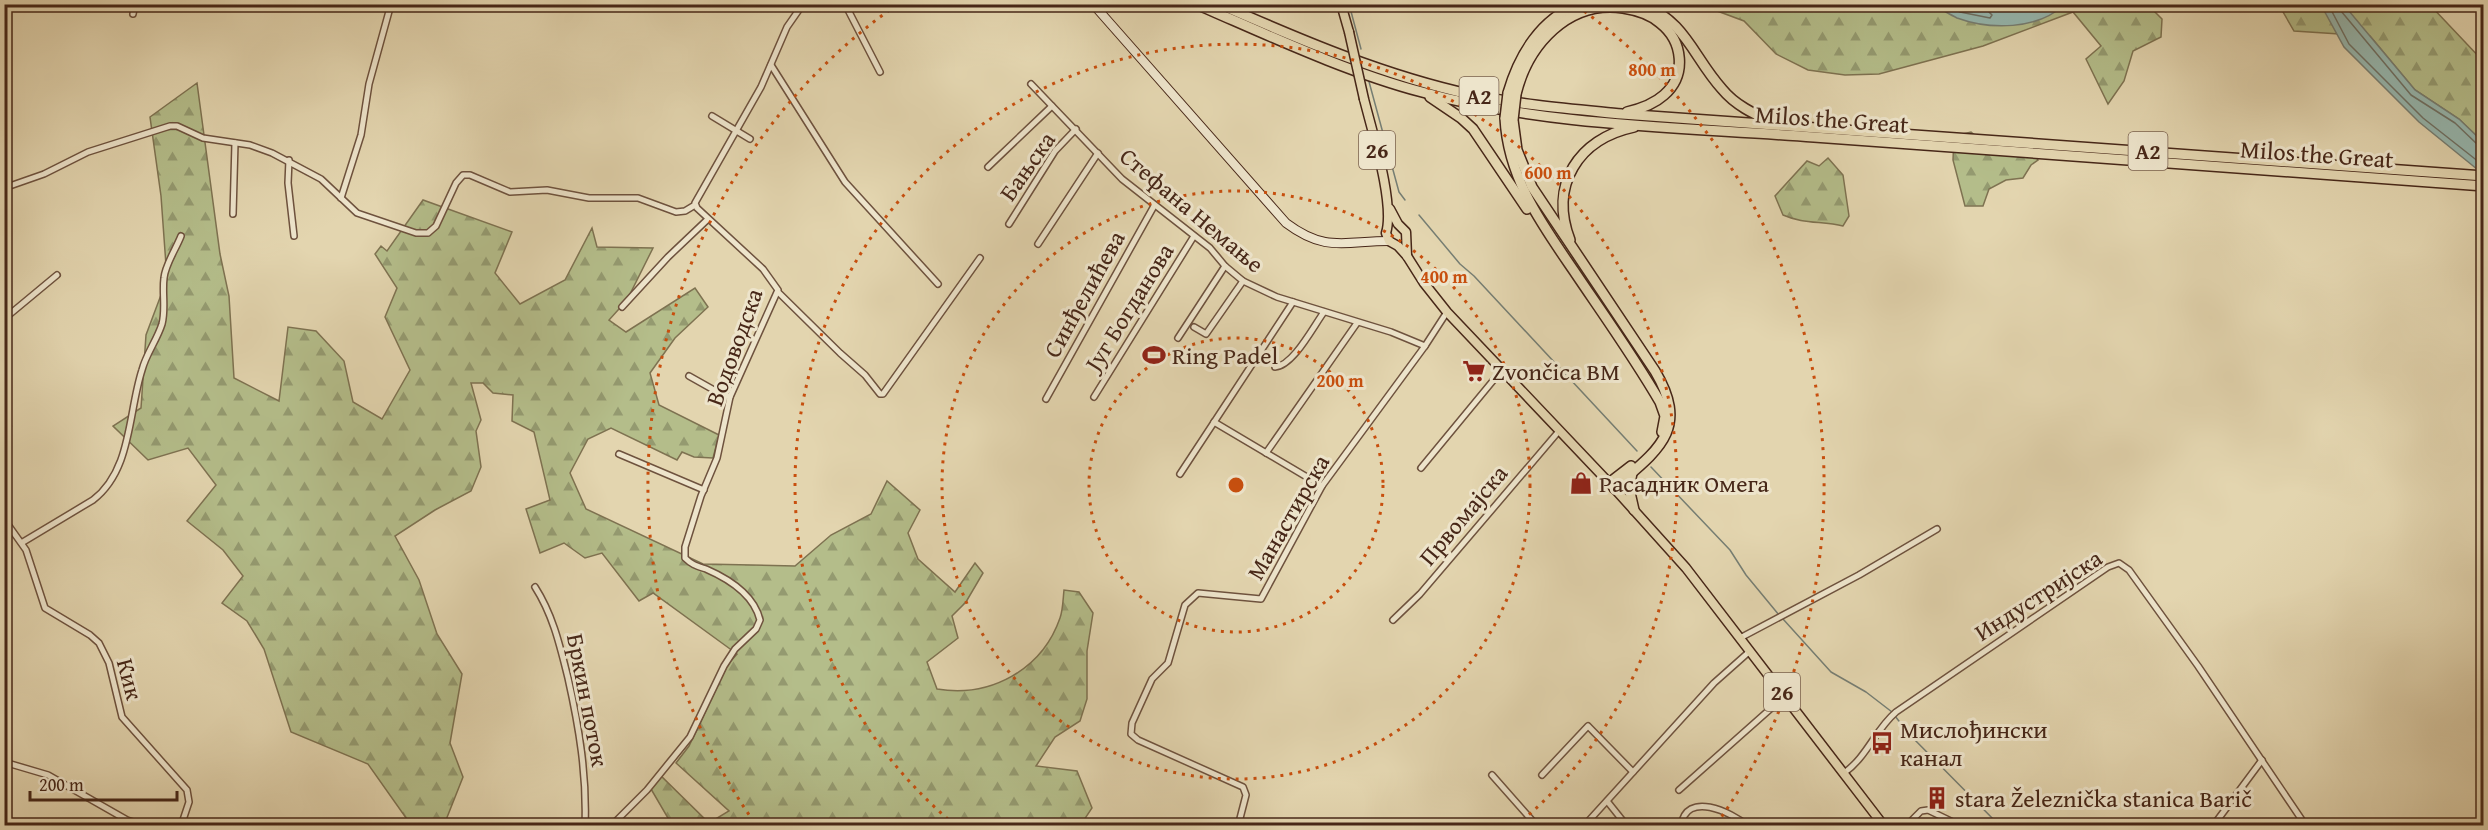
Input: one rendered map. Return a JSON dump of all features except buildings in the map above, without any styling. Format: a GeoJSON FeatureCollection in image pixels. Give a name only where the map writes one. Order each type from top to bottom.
{"type":"FeatureCollection","features":[{"type":"Feature","properties":{"kind":"highway","name":"Milos the Great"},"geometry":{"type":"LineString","coordinates":[[1196,4],[1310,52],[1422,92],[1513,112],[1645,125],[2290,167],[2484,176]]}},
{"type":"Feature","properties":{"kind":"highway","name":"Milos the Great"},"geometry":{"type":"LineString","coordinates":[[1219,4],[1390,72],[1434,85],[1511,102],[1622,114],[1776,124],[2290,167],[2484,186]]}},
{"type":"Feature","properties":{"kind":"highway"},"geometry":{"type":"LineString","coordinates":[[1580,4],[1548,23],[1533,39],[1517,67],[1507,144],[1512,166],[1531,205],[1664,409],[1664,423],[1657,441],[1612,486]]}},
{"type":"Feature","properties":{"kind":"highway"},"geometry":{"type":"LineString","coordinates":[[1641,4],[1658,12],[1676,25],[1730,98],[1749,111],[1776,124]]}},
{"type":"Feature","properties":{"kind":"highway"},"geometry":{"type":"LineString","coordinates":[[1512,93],[1529,59],[1546,35],[1557,25],[1567,18],[1591,9],[1615,6],[1650,16],[1667,29],[1677,45],[1680,66],[1672,87],[1665,94],[1649,105],[1622,114]]}},
{"type":"Feature","properties":{"kind":"highway"},"geometry":{"type":"LineString","coordinates":[[1422,92],[1461,118],[1473,129],[1543,233],[1554,242]]}},
{"type":"Feature","properties":{"kind":"highway"},"geometry":{"type":"LineString","coordinates":[[1509,119],[1526,176],[1655,371],[1670,400],[1671,416],[1665,437],[1632,473],[1612,486]]}},
{"type":"Feature","properties":{"kind":"highway"},"geometry":{"type":"LineString","coordinates":[[1577,254],[1567,233],[1563,212],[1564,192],[1573,167],[1588,149],[1603,138],[1619,131],[1645,125]]}},
{"type":"Feature","properties":{"kind":"highway"},"geometry":{"type":"LineString","coordinates":[[1632,473],[1629,488],[1634,510]]}},
{"type":"Feature","properties":{"kind":"main road"},"geometry":{"type":"LineString","coordinates":[[1093,4],[1286,223],[1304,235],[1322,242],[1346,245],[1402,242],[1405,237]]}},
{"type":"Feature","properties":{"kind":"main road","name":"26"},"geometry":{"type":"LineString","coordinates":[[1341,4],[1387,203],[1392,242],[1407,256],[1424,284],[1447,312],[1612,486],[1690,573],[1884,825]]}},
{"type":"Feature","properties":{"kind":"main road"},"geometry":{"type":"LineString","coordinates":[[1363,244],[1391,227]]}},
{"type":"Feature","properties":{"kind":"main road","name":"26"},"geometry":{"type":"LineString","coordinates":[[1391,227],[1405,229],[1407,256]]}},
{"type":"Feature","properties":{"kind":"street"},"geometry":{"type":"LineString","coordinates":[[133,14],[135,4]]}},
{"type":"Feature","properties":{"kind":"street"},"geometry":{"type":"LineString","coordinates":[[341,198],[361,135],[369,84],[391,4]]}},
{"type":"Feature","properties":{"kind":"street"},"geometry":{"type":"LineString","coordinates":[[4,188],[38,177],[88,152],[165,126],[177,126],[203,138],[250,145],[290,160],[321,179],[362,216],[423,234],[436,226],[456,183],[463,175],[470,175],[510,192],[548,190],[589,198],[638,198],[676,212],[685,211],[695,205],[695,201],[771,65],[785,31],[803,4]]}},
{"type":"Feature","properties":{"kind":"street"},"geometry":{"type":"LineString","coordinates":[[845,4],[880,72]]}},
{"type":"Feature","properties":{"kind":"street"},"geometry":{"type":"LineString","coordinates":[[771,65],[845,182],[938,284]]}},
{"type":"Feature","properties":{"kind":"street","name":"Стефана Немање"},"geometry":{"type":"LineString","coordinates":[[1031,84],[1122,179],[1222,258],[1225,266],[1243,281],[1293,302],[1391,332],[1425,346]]}},
{"type":"Feature","properties":{"kind":"street"},"geometry":{"type":"LineString","coordinates":[[988,167],[1052,106]]}},
{"type":"Feature","properties":{"kind":"street"},"geometry":{"type":"LineString","coordinates":[[712,116],[750,139]]}},
{"type":"Feature","properties":{"kind":"street","name":"Бањска"},"geometry":{"type":"LineString","coordinates":[[1009,224],[1055,151],[1076,129]]}},
{"type":"Feature","properties":{"kind":"street"},"geometry":{"type":"LineString","coordinates":[[233,214],[235,143]]}},
{"type":"Feature","properties":{"kind":"street"},"geometry":{"type":"LineString","coordinates":[[1038,243],[1098,153]]}},
{"type":"Feature","properties":{"kind":"street"},"geometry":{"type":"LineString","coordinates":[[290,160],[288,183],[294,236]]}},
{"type":"Feature","properties":{"kind":"street","name":"Водоводска"},"geometry":{"type":"LineString","coordinates":[[611,825],[647,790],[690,737],[724,666],[744,640],[756,629],[760,620],[754,602],[742,591],[705,569],[692,565],[685,558],[685,547],[717,458],[730,397],[778,292],[762,269],[695,205]]}},
{"type":"Feature","properties":{"kind":"street","name":"Синђелићева"},"geometry":{"type":"LineString","coordinates":[[1046,399],[1154,206]]}},
{"type":"Feature","properties":{"kind":"street"},"geometry":{"type":"LineString","coordinates":[[622,307],[668,257],[708,219]]}},
{"type":"Feature","properties":{"kind":"street"},"geometry":{"type":"LineString","coordinates":[[23,542],[98,496],[116,471],[129,433],[142,369],[162,324],[164,276],[181,236]]}},
{"type":"Feature","properties":{"kind":"street","name":"Југ Богданова"},"geometry":{"type":"LineString","coordinates":[[1094,397],[1194,237]]}},
{"type":"Feature","properties":{"kind":"street"},"geometry":{"type":"LineString","coordinates":[[778,292],[865,375],[880,394],[883,394],[980,258]]}},
{"type":"Feature","properties":{"kind":"street"},"geometry":{"type":"LineString","coordinates":[[1178,338],[1225,266]]}},
{"type":"Feature","properties":{"kind":"street"},"geometry":{"type":"LineString","coordinates":[[4,319],[57,275]]}},
{"type":"Feature","properties":{"kind":"street"},"geometry":{"type":"LineString","coordinates":[[1194,327],[1206,334],[1243,281]]}},
{"type":"Feature","properties":{"kind":"street"},"geometry":{"type":"LineString","coordinates":[[1180,474],[1293,302]]}},
{"type":"Feature","properties":{"kind":"street"},"geometry":{"type":"LineString","coordinates":[[1275,367],[1281,366],[1293,357],[1324,312]]}},
{"type":"Feature","properties":{"kind":"street","name":"Манастирска"},"geometry":{"type":"LineString","coordinates":[[1238,825],[1247,793],[1244,787],[1138,740],[1131,734],[1132,723],[1152,679],[1167,663],[1185,605],[1198,593],[1261,599],[1322,486],[1425,346],[1447,312]]}},
{"type":"Feature","properties":{"kind":"street"},"geometry":{"type":"LineString","coordinates":[[1266,453],[1357,323]]}},
{"type":"Feature","properties":{"kind":"street"},"geometry":{"type":"LineString","coordinates":[[1421,468],[1501,371]]}},
{"type":"Feature","properties":{"kind":"street"},"geometry":{"type":"LineString","coordinates":[[690,376],[730,397]]}},
{"type":"Feature","properties":{"kind":"street"},"geometry":{"type":"LineString","coordinates":[[1214,422],[1322,486]]}},
{"type":"Feature","properties":{"kind":"street","name":"Првомајска"},"geometry":{"type":"LineString","coordinates":[[1393,620],[1420,594],[1559,431]]}},
{"type":"Feature","properties":{"kind":"street"},"geometry":{"type":"LineString","coordinates":[[619,454],[704,490]]}},
{"type":"Feature","properties":{"kind":"street","name":"Кик"},"geometry":{"type":"LineString","coordinates":[[4,519],[23,542],[45,608],[90,635],[99,643],[109,663],[122,717],[187,790],[189,802],[182,825]]}},
{"type":"Feature","properties":{"kind":"street"},"geometry":{"type":"LineString","coordinates":[[1740,638],[1859,575],[1938,529]]}},
{"type":"Feature","properties":{"kind":"street","name":"Индустријска"},"geometry":{"type":"LineString","coordinates":[[1844,773],[1857,763],[1896,712],[2108,567],[2119,563],[2129,570],[2306,825]]}},
{"type":"Feature","properties":{"kind":"street","name":"Бркин поток"},"geometry":{"type":"LineString","coordinates":[[535,587],[556,629],[571,692],[586,784],[585,825]]}},
{"type":"Feature","properties":{"kind":"street"},"geometry":{"type":"LineString","coordinates":[[1584,825],[1714,683],[1750,651]]}},
{"type":"Feature","properties":{"kind":"street"},"geometry":{"type":"LineString","coordinates":[[1679,790],[1785,696]]}},
{"type":"Feature","properties":{"kind":"street"},"geometry":{"type":"LineString","coordinates":[[1542,775],[1588,726],[1633,772]]}},
{"type":"Feature","properties":{"kind":"street"},"geometry":{"type":"LineString","coordinates":[[2213,825],[2262,760]]}},
{"type":"Feature","properties":{"kind":"street"},"geometry":{"type":"LineString","coordinates":[[4,762],[48,775],[127,820],[146,825]]}},
{"type":"Feature","properties":{"kind":"street"},"geometry":{"type":"LineString","coordinates":[[1492,775],[1537,825]]}},
{"type":"Feature","properties":{"kind":"street"},"geometry":{"type":"LineString","coordinates":[[1607,801],[1627,825]]}},
{"type":"Feature","properties":{"kind":"street"},"geometry":{"type":"LineString","coordinates":[[1681,825],[1687,811],[1704,806],[1730,814],[1748,825]]}},
{"type":"Feature","properties":{"kind":"street"},"geometry":{"type":"LineString","coordinates":[[1906,825],[1921,811],[1928,810],[1955,823],[1970,825]]}},
{"type":"Feature","properties":{"kind":"green space"},"geometry":{"type":"Polygon","coordinates":[[[1701,5],[2148,5],[2162,19],[2161,37],[2133,51],[2124,81],[2108,104],[2086,59],[2101,46],[2073,12],[1983,46],[1879,74],[1845,75],[1808,70],[1776,54],[1744,21],[1701,5]]]}},
{"type":"Feature","properties":{"kind":"green space"},"geometry":{"type":"Polygon","coordinates":[[[2279,5],[2430,5],[2483,61],[2483,142],[2459,119],[2415,90],[2370,36],[2294,31],[2279,5]]]}},
{"type":"Feature","properties":{"kind":"green space"},"geometry":{"type":"Polygon","coordinates":[[[197,83],[220,254],[229,296],[234,378],[279,401],[288,327],[316,331],[344,361],[353,402],[382,419],[410,370],[385,317],[397,288],[375,254],[381,246],[387,251],[423,200],[512,232],[495,273],[520,304],[565,280],[592,228],[597,247],[653,248],[627,300],[609,320],[626,332],[695,288],[708,307],[675,338],[650,373],[659,405],[719,435],[713,458],[694,457],[682,452],[677,460],[611,428],[588,439],[570,473],[586,509],[703,564],[795,566],[831,535],[871,514],[887,481],[920,510],[908,533],[918,559],[955,592],[975,563],[983,573],[966,602],[952,616],[958,638],[927,662],[937,689],[957,691],[976,689],[1012,676],[1027,666],[1052,636],[1061,615],[1064,590],[1079,592],[1093,613],[1087,651],[1087,699],[1080,721],[1055,737],[1036,766],[1077,771],[1092,808],[1080,826],[672,825],[651,789],[661,776],[709,823],[729,811],[676,763],[689,746],[728,664],[737,654],[653,593],[639,601],[602,553],[585,558],[564,543],[540,553],[526,509],[550,500],[534,432],[512,421],[513,395],[493,393],[483,383],[471,383],[481,420],[476,431],[481,467],[471,491],[435,510],[395,536],[419,580],[437,634],[462,674],[450,743],[463,777],[444,825],[411,825],[368,764],[291,732],[264,649],[247,621],[222,603],[243,576],[223,550],[187,521],[216,485],[188,448],[148,460],[113,426],[141,408],[146,335],[167,279],[161,196],[150,117],[197,83]]]}},
{"type":"Feature","properties":{"kind":"green space"},"geometry":{"type":"Polygon","coordinates":[[[1971,132],[1987,145],[2005,150],[2029,147],[2038,160],[2031,165],[2023,178],[2006,180],[1989,189],[1983,206],[1965,206],[1953,160],[1954,136],[1971,132]]]}},
{"type":"Feature","properties":{"kind":"green space"},"geometry":{"type":"Polygon","coordinates":[[[1828,158],[1843,175],[1849,216],[1843,226],[1798,220],[1783,215],[1775,196],[1807,161],[1819,166],[1828,158]]]}},
{"type":"Feature","properties":{"kind":"water"},"geometry":{"type":"Polygon","coordinates":[[[1933,5],[1980,5],[2014,9],[2031,5],[2064,5],[2041,19],[1998,26],[1957,18],[1933,5]]]}},
{"type":"Feature","properties":{"kind":"water"},"geometry":{"type":"Polygon","coordinates":[[[2321,5],[2344,5],[2415,90],[2459,119],[2483,142],[2483,174],[2419,122],[2344,47],[2321,5]]]}},
{"type":"Feature","properties":{"kind":"waterway"},"geometry":{"type":"LineString","coordinates":[[1349,4],[1361,49]]}},
{"type":"Feature","properties":{"kind":"waterway"},"geometry":{"type":"LineString","coordinates":[[1368,78],[1399,192],[1405,200]]}},
{"type":"Feature","properties":{"kind":"waterway"},"geometry":{"type":"LineString","coordinates":[[1419,215],[1460,264],[1474,276],[1637,451]]}},
{"type":"Feature","properties":{"kind":"waterway"},"geometry":{"type":"LineString","coordinates":[[1651,467],[1730,550],[1746,575],[1779,615]]}},
{"type":"Feature","properties":{"kind":"waterway"},"geometry":{"type":"LineString","coordinates":[[1783,619],[1831,672],[1866,692],[1892,712]]}},
{"type":"Feature","properties":{"kind":"waterway"},"geometry":{"type":"LineString","coordinates":[[1895,716],[1909,734],[2000,826]]}},
{"type":"Feature","properties":{"kind":"place","name":"Ring Padel"},"geometry":{"type":"Point","coordinates":[1154,355]}},
{"type":"Feature","properties":{"kind":"place","name":"Zvončica BM"},"geometry":{"type":"Point","coordinates":[1474,371]}},
{"type":"Feature","properties":{"kind":"place","name":"Расадник Омега"},"geometry":{"type":"Point","coordinates":[1581,483]}},
{"type":"Feature","properties":{"kind":"place","name":"Мислођински канал"},"geometry":{"type":"Point","coordinates":[1882,743]}},
{"type":"Feature","properties":{"kind":"place","name":"stara Železnička stanica Barič"},"geometry":{"type":"Point","coordinates":[1937,798]}}]}
